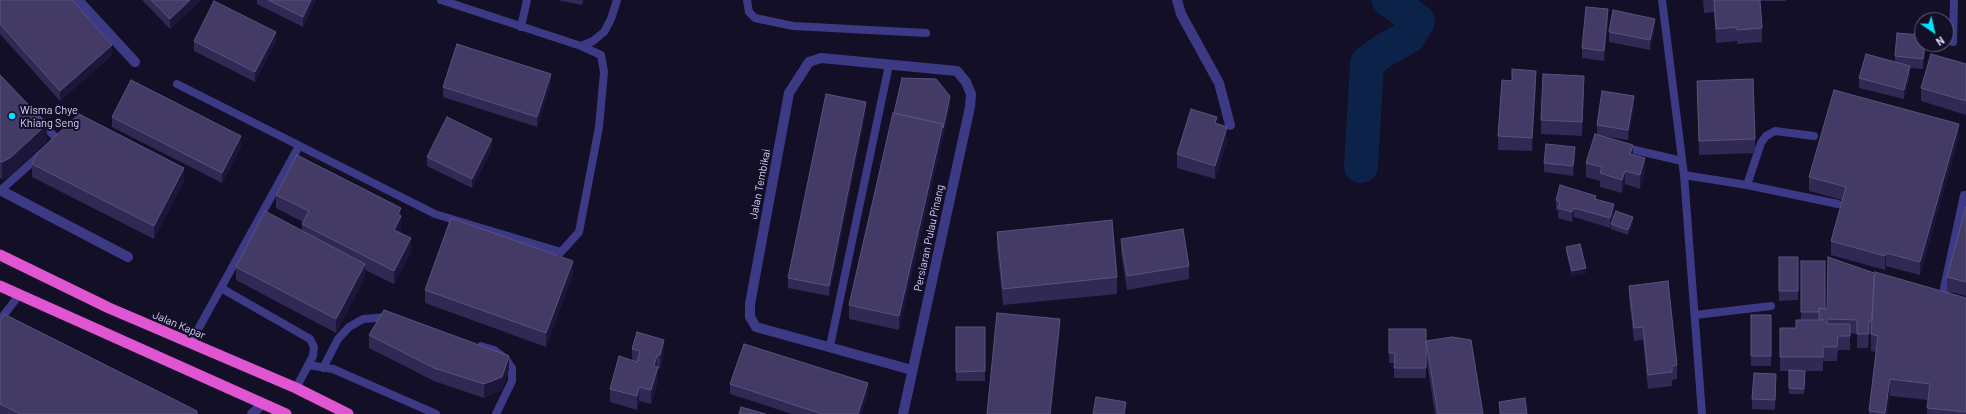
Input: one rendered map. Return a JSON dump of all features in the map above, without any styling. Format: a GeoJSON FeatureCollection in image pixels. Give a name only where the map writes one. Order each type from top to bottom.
{"type":"FeatureCollection","features":[{"type":"Feature","properties":{"kind":"highway","name":"Jalan Kapar"},"geometry":{"type":"LineString","coordinates":[[0,255],[109,308],[190,344],[296,388],[348,414]]}},
{"type":"Feature","properties":{"kind":"highway"},"geometry":{"type":"LineString","coordinates":[[0,286],[286,414]]}},
{"type":"Feature","properties":{"kind":"street"},"geometry":{"type":"LineString","coordinates":[[78,0],[135,62]]}},
{"type":"Feature","properties":{"kind":"street"},"geometry":{"type":"LineString","coordinates":[[1177,0],[1181,14],[1219,83],[1230,125]]}},
{"type":"Feature","properties":{"kind":"street","name":"Jalan Tembikai"},"geometry":{"type":"LineString","coordinates":[[830,346],[756,327],[750,317],[750,304],[789,93],[809,62],[821,58],[889,64]]}},
{"type":"Feature","properties":{"kind":"street","name":"Persiaran Pulau Pinang"},"geometry":{"type":"LineString","coordinates":[[889,64],[957,71],[966,82],[971,94],[970,107],[903,414]]}},
{"type":"Feature","properties":{"kind":"street"},"geometry":{"type":"LineString","coordinates":[[0,191],[128,257]]}},
{"type":"Feature","properties":{"kind":"street"},"geometry":{"type":"LineString","coordinates":[[830,346],[912,370]]}},
{"type":"Feature","properties":{"kind":"street"},"geometry":{"type":"LineString","coordinates":[[252,414],[262,404]]}},
{"type":"Feature","properties":{"kind":"lane"},"geometry":{"type":"LineString","coordinates":[[178,84],[435,214],[561,252],[580,232],[600,128],[604,72],[601,55],[580,46],[441,0]]}},
{"type":"Feature","properties":{"kind":"lane"},"geometry":{"type":"LineString","coordinates":[[521,27],[527,0]]}},
{"type":"Feature","properties":{"kind":"lane"},"geometry":{"type":"LineString","coordinates":[[580,46],[593,41],[604,32],[611,19],[617,0]]}},
{"type":"Feature","properties":{"kind":"lane"},"geometry":{"type":"LineString","coordinates":[[747,0],[749,12],[755,18],[793,26],[926,33]]}},
{"type":"Feature","properties":{"kind":"lane"},"geometry":{"type":"LineString","coordinates":[[1662,0],[1684,175],[1702,414]]}},
{"type":"Feature","properties":{"kind":"lane"},"geometry":{"type":"LineString","coordinates":[[1954,0],[1954,12]]}},
{"type":"Feature","properties":{"kind":"lane"},"geometry":{"type":"LineString","coordinates":[[830,346],[889,64]]}},
{"type":"Feature","properties":{"kind":"lane"},"geometry":{"type":"LineString","coordinates":[[0,191],[57,139],[31,111]]}},
{"type":"Feature","properties":{"kind":"lane"},"geometry":{"type":"LineString","coordinates":[[1747,185],[1761,143],[1766,136],[1775,131],[1814,136]]}},
{"type":"Feature","properties":{"kind":"lane"},"geometry":{"type":"LineString","coordinates":[[1613,145],[1682,160]]}},
{"type":"Feature","properties":{"kind":"lane"},"geometry":{"type":"LineString","coordinates":[[190,344],[299,146]]}},
{"type":"Feature","properties":{"kind":"lane"},"geometry":{"type":"LineString","coordinates":[[1684,175],[1747,185],[1838,204]]}},
{"type":"Feature","properties":{"kind":"lane"},"geometry":{"type":"LineString","coordinates":[[1956,309],[1948,299],[1944,288],[1964,195]]}},
{"type":"Feature","properties":{"kind":"lane"},"geometry":{"type":"LineString","coordinates":[[221,288],[310,339],[314,347],[313,356],[296,388]]}},
{"type":"Feature","properties":{"kind":"lane"},"geometry":{"type":"LineString","coordinates":[[0,320],[19,295]]}},
{"type":"Feature","properties":{"kind":"lane"},"geometry":{"type":"LineString","coordinates":[[1695,315],[1771,306]]}},
{"type":"Feature","properties":{"kind":"lane"},"geometry":{"type":"LineString","coordinates":[[323,368],[338,339],[349,327],[363,319],[372,317],[385,316],[398,319]]}},
{"type":"Feature","properties":{"kind":"lane"},"geometry":{"type":"LineString","coordinates":[[472,343],[494,350],[505,358],[512,368],[512,381],[496,414]]}},
{"type":"Feature","properties":{"kind":"lane"},"geometry":{"type":"LineString","coordinates":[[308,365],[333,369],[436,414]]}},
{"type":"Feature","properties":{"kind":"building"},"geometry":{"type":"Polygon","coordinates":[[[1,0],[72,0],[112,45],[60,91],[0,24],[1,0]]]}},
{"type":"Feature","properties":{"kind":"building"},"geometry":{"type":"Polygon","coordinates":[[[151,0],[190,0],[170,19],[151,0]]]}},
{"type":"Feature","properties":{"kind":"building"},"geometry":{"type":"Polygon","coordinates":[[[268,0],[311,0],[303,17],[268,0]]]}},
{"type":"Feature","properties":{"kind":"building"},"geometry":{"type":"Polygon","coordinates":[[[1714,0],[1760,0],[1762,28],[1737,30],[1737,27],[1716,29],[1714,0]]]}},
{"type":"Feature","properties":{"kind":"building"},"geometry":{"type":"Polygon","coordinates":[[[214,1],[276,32],[255,72],[194,41],[214,1]]]}},
{"type":"Feature","properties":{"kind":"building"},"geometry":{"type":"Polygon","coordinates":[[[1586,7],[1608,9],[1604,51],[1582,48],[1586,7]]]}},
{"type":"Feature","properties":{"kind":"building"},"geometry":{"type":"Polygon","coordinates":[[[1613,10],[1655,19],[1650,40],[1609,32],[1613,10]]]}},
{"type":"Feature","properties":{"kind":"building"},"geometry":{"type":"Polygon","coordinates":[[[1897,33],[1914,34],[1914,52],[1924,52],[1923,59],[1895,56],[1897,33]]]}},
{"type":"Feature","properties":{"kind":"building"},"geometry":{"type":"Polygon","coordinates":[[[457,44],[551,74],[537,117],[443,87],[457,44]]]}},
{"type":"Feature","properties":{"kind":"building"},"geometry":{"type":"Polygon","coordinates":[[[1866,54],[1910,66],[1904,90],[1859,78],[1866,54]]]}},
{"type":"Feature","properties":{"kind":"building"},"geometry":{"type":"Polygon","coordinates":[[[1931,54],[1966,64],[1966,101],[1921,88],[1931,54]]]}},
{"type":"Feature","properties":{"kind":"building"},"geometry":{"type":"Polygon","coordinates":[[[1512,69],[1536,71],[1532,138],[1498,136],[1502,80],[1512,81],[1512,69]]]}},
{"type":"Feature","properties":{"kind":"building"},"geometry":{"type":"Polygon","coordinates":[[[1543,74],[1584,76],[1582,122],[1541,120],[1543,74]]]}},
{"type":"Feature","properties":{"kind":"building","name":"Wisma Chye Khiang Seng"},"geometry":{"type":"Polygon","coordinates":[[[0,75],[47,124],[10,158],[2,162],[0,161],[0,75]]]}},
{"type":"Feature","properties":{"kind":"building"},"geometry":{"type":"Polygon","coordinates":[[[902,78],[936,79],[950,96],[943,128],[943,124],[894,113],[902,78]]]}},
{"type":"Feature","properties":{"kind":"building"},"geometry":{"type":"Polygon","coordinates":[[[1753,79],[1755,139],[1699,141],[1697,81],[1753,79]]]}},
{"type":"Feature","properties":{"kind":"building"},"geometry":{"type":"Polygon","coordinates":[[[131,80],[241,136],[222,173],[112,117],[131,80]]]}},
{"type":"Feature","properties":{"kind":"building"},"geometry":{"type":"Polygon","coordinates":[[[1834,90],[1959,124],[1920,262],[1886,253],[1885,256],[1831,241],[1846,187],[1809,177],[1834,90]]]}},
{"type":"Feature","properties":{"kind":"building"},"geometry":{"type":"Polygon","coordinates":[[[1602,91],[1634,96],[1628,130],[1597,125],[1602,91]]]}},
{"type":"Feature","properties":{"kind":"building"},"geometry":{"type":"Polygon","coordinates":[[[826,94],[866,102],[829,286],[788,278],[826,94]]]}},
{"type":"Feature","properties":{"kind":"building"},"geometry":{"type":"Polygon","coordinates":[[[1191,109],[1217,117],[1215,123],[1227,127],[1215,166],[1177,154],[1191,109]]]}},
{"type":"Feature","properties":{"kind":"building"},"geometry":{"type":"Polygon","coordinates":[[[893,113],[943,124],[899,316],[849,305],[893,113]]]}},
{"type":"Feature","properties":{"kind":"building"},"geometry":{"type":"Polygon","coordinates":[[[79,114],[184,168],[154,226],[32,164],[37,153],[79,114]]]}},
{"type":"Feature","properties":{"kind":"building"},"geometry":{"type":"Polygon","coordinates":[[[447,117],[492,139],[472,179],[427,157],[447,117]]]}},
{"type":"Feature","properties":{"kind":"building"},"geometry":{"type":"Polygon","coordinates":[[[1595,134],[1633,145],[1630,154],[1645,158],[1640,175],[1625,171],[1622,180],[1600,173],[1602,167],[1586,163],[1595,134]]]}},
{"type":"Feature","properties":{"kind":"building"},"geometry":{"type":"Polygon","coordinates":[[[1546,144],[1575,147],[1573,166],[1544,163],[1546,144]]]}},
{"type":"Feature","properties":{"kind":"building"},"geometry":{"type":"Polygon","coordinates":[[[297,155],[401,208],[398,214],[401,216],[394,230],[411,238],[394,271],[302,224],[309,211],[276,195],[297,155]]]}},
{"type":"Feature","properties":{"kind":"building"},"geometry":{"type":"Polygon","coordinates":[[[1560,185],[1596,196],[1595,199],[1614,204],[1610,218],[1574,208],[1572,212],[1558,208],[1560,202],[1556,200],[1560,185]]]}},
{"type":"Feature","properties":{"kind":"building"},"geometry":{"type":"Polygon","coordinates":[[[1966,206],[1966,282],[1947,277],[1966,206]]]}},
{"type":"Feature","properties":{"kind":"building"},"geometry":{"type":"Polygon","coordinates":[[[265,211],[365,264],[336,319],[236,267],[265,211]]]}},
{"type":"Feature","properties":{"kind":"building"},"geometry":{"type":"Polygon","coordinates":[[[1616,211],[1633,217],[1628,230],[1611,224],[1616,211]]]}},
{"type":"Feature","properties":{"kind":"building"},"geometry":{"type":"Polygon","coordinates":[[[451,218],[573,261],[546,333],[425,290],[451,218]]]}},
{"type":"Feature","properties":{"kind":"building"},"geometry":{"type":"Polygon","coordinates":[[[1112,220],[1117,277],[1003,289],[997,232],[1112,220]]]}},
{"type":"Feature","properties":{"kind":"building"},"geometry":{"type":"Polygon","coordinates":[[[1183,229],[1189,266],[1127,276],[1121,239],[1183,229]]]}},
{"type":"Feature","properties":{"kind":"building"},"geometry":{"type":"Polygon","coordinates":[[[1580,244],[1586,268],[1572,271],[1566,247],[1580,244]]]}},
{"type":"Feature","properties":{"kind":"building"},"geometry":{"type":"Polygon","coordinates":[[[1779,257],[1798,257],[1798,291],[1779,291],[1779,257]]]}},
{"type":"Feature","properties":{"kind":"building"},"geometry":{"type":"Polygon","coordinates":[[[1828,257],[1874,273],[1872,321],[1869,321],[1868,334],[1857,334],[1857,320],[1827,319],[1827,324],[1850,324],[1850,336],[1838,336],[1837,347],[1823,347],[1823,357],[1780,357],[1780,328],[1796,328],[1796,320],[1824,320],[1819,319],[1819,308],[1827,309],[1828,257]]]}},
{"type":"Feature","properties":{"kind":"building"},"geometry":{"type":"Polygon","coordinates":[[[1801,261],[1825,261],[1825,309],[1819,308],[1819,312],[1801,312],[1801,261]]]}},
{"type":"Feature","properties":{"kind":"building"},"geometry":{"type":"Polygon","coordinates":[[[1875,272],[1966,298],[1966,412],[1927,408],[1930,384],[1890,379],[1885,413],[1869,411],[1878,336],[1871,334],[1875,272]]]}},
{"type":"Feature","properties":{"kind":"building"},"geometry":{"type":"Polygon","coordinates":[[[1668,281],[1677,365],[1672,366],[1672,372],[1648,375],[1643,327],[1634,328],[1629,286],[1668,281]]]}},
{"type":"Feature","properties":{"kind":"building"},"geometry":{"type":"Polygon","coordinates":[[[384,310],[509,356],[502,377],[484,384],[434,368],[369,335],[384,310]]]}},
{"type":"Feature","properties":{"kind":"building"},"geometry":{"type":"Polygon","coordinates":[[[997,313],[1060,319],[1050,414],[987,414],[997,313]]]}},
{"type":"Feature","properties":{"kind":"building"},"geometry":{"type":"Polygon","coordinates":[[[4,314],[197,411],[197,414],[20,414],[0,404],[0,321],[4,314]]]}},
{"type":"Feature","properties":{"kind":"building"},"geometry":{"type":"Polygon","coordinates":[[[1751,315],[1771,315],[1771,356],[1751,356],[1751,315]]]}},
{"type":"Feature","properties":{"kind":"building"},"geometry":{"type":"Polygon","coordinates":[[[956,327],[985,327],[985,371],[956,372],[956,327]]]}},
{"type":"Feature","properties":{"kind":"building"},"geometry":{"type":"Polygon","coordinates":[[[1389,329],[1426,329],[1426,368],[1394,368],[1395,353],[1389,353],[1389,329]]]}},
{"type":"Feature","properties":{"kind":"building"},"geometry":{"type":"Polygon","coordinates":[[[637,332],[664,340],[660,355],[657,355],[654,366],[658,367],[651,390],[639,387],[637,396],[610,389],[619,356],[637,362],[640,351],[632,349],[637,332]]]}},
{"type":"Feature","properties":{"kind":"building"},"geometry":{"type":"Polygon","coordinates":[[[1452,337],[1471,340],[1483,414],[1438,414],[1426,341],[1452,337]]]}},
{"type":"Feature","properties":{"kind":"building"},"geometry":{"type":"Polygon","coordinates":[[[744,344],[868,383],[858,414],[822,414],[730,384],[744,344]]]}},
{"type":"Feature","properties":{"kind":"building"},"geometry":{"type":"Polygon","coordinates":[[[1789,370],[1805,371],[1804,389],[1789,388],[1789,370]]]}},
{"type":"Feature","properties":{"kind":"building"},"geometry":{"type":"Polygon","coordinates":[[[1754,373],[1776,374],[1775,400],[1752,399],[1754,373]]]}},
{"type":"Feature","properties":{"kind":"building"},"geometry":{"type":"Polygon","coordinates":[[[1096,397],[1126,402],[1124,414],[1093,414],[1096,397]]]}},
{"type":"Feature","properties":{"kind":"building"},"geometry":{"type":"Polygon","coordinates":[[[1525,398],[1527,414],[1501,414],[1499,402],[1525,398]]]}},
{"type":"Feature","properties":{"kind":"building"},"geometry":{"type":"Polygon","coordinates":[[[741,407],[766,414],[739,414],[741,407]]]}},
{"type":"Feature","properties":{"kind":"waterway"},"geometry":{"type":"LineString","coordinates":[[1361,166],[1367,63],[1383,51],[1408,37],[1418,21],[1389,0]]}},
{"type":"Feature","properties":{"kind":"place","name":"Wisma Chye Khiang Seng"},"geometry":{"type":"Point","coordinates":[12,116]}}]}
